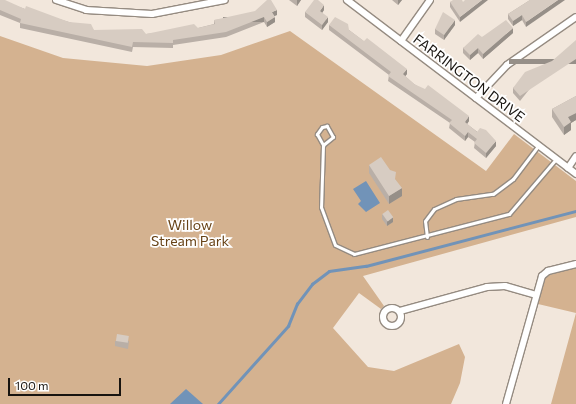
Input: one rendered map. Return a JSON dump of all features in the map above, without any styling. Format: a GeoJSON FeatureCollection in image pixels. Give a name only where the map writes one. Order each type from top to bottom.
{"type":"FeatureCollection","features":[{"type":"Feature","properties":{"kind":"street"},"geometry":{"type":"LineString","coordinates":[[56,0],[86,10],[152,14],[225,0]]}},
{"type":"Feature","properties":{"kind":"street","name":"FARRINGTON DRIVE"},"geometry":{"type":"LineString","coordinates":[[347,0],[576,174]]}},
{"type":"Feature","properties":{"kind":"street"},"geometry":{"type":"LineString","coordinates":[[401,41],[430,0]]}},
{"type":"Feature","properties":{"kind":"street"},"geometry":{"type":"LineString","coordinates":[[476,98],[507,65],[576,17]]}},
{"type":"Feature","properties":{"kind":"street"},"geometry":{"type":"LineString","coordinates":[[568,168],[576,156]]}},
{"type":"Feature","properties":{"kind":"street"},"geometry":{"type":"LineString","coordinates":[[506,404],[542,276],[548,271],[576,264]]}},
{"type":"Feature","properties":{"kind":"street"},"geometry":{"type":"LineString","coordinates":[[400,311],[487,287],[505,286],[536,295]]}},
{"type":"Feature","properties":{"kind":"lane"},"geometry":{"type":"LineString","coordinates":[[323,145],[333,138],[327,126],[322,127],[317,134],[323,145],[321,204],[335,245],[354,254],[365,253],[509,214],[556,159]]}},
{"type":"Feature","properties":{"kind":"lane"},"geometry":{"type":"LineString","coordinates":[[427,237],[425,221],[434,208],[456,199],[493,194],[513,179],[538,146]]}},
{"type":"Feature","properties":{"kind":"green space","name":"Willow Stream Park"},"geometry":{"type":"Polygon","coordinates":[[[290,31],[486,171],[514,134],[576,181],[576,217],[363,276],[384,306],[381,309],[359,293],[333,328],[368,367],[394,371],[459,344],[465,357],[460,383],[451,404],[0,404],[0,36],[63,58],[147,66],[221,55],[290,31]]]}},
{"type":"Feature","properties":{"kind":"green space"},"geometry":{"type":"Polygon","coordinates":[[[576,267],[576,313],[538,304],[546,276],[576,267]]]}},
{"type":"Feature","properties":{"kind":"green space"},"geometry":{"type":"Polygon","coordinates":[[[576,313],[576,404],[551,404],[576,313]]]}},
{"type":"Feature","properties":{"kind":"water"},"geometry":{"type":"Polygon","coordinates":[[[366,181],[380,203],[366,212],[358,204],[361,201],[353,189],[366,181]]]}},
{"type":"Feature","properties":{"kind":"water"},"geometry":{"type":"Polygon","coordinates":[[[186,389],[203,404],[170,404],[186,389]]]}},
{"type":"Feature","properties":{"kind":"building"},"geometry":{"type":"Polygon","coordinates":[[[0,0],[5,0],[25,9],[26,6],[69,22],[91,24],[94,30],[142,29],[146,34],[194,24],[198,28],[215,24],[214,20],[255,11],[267,0],[271,0],[277,10],[272,12],[275,17],[267,22],[264,17],[226,32],[173,40],[173,43],[133,42],[132,47],[20,23],[21,19],[0,10],[0,0]]]}},
{"type":"Feature","properties":{"kind":"building"},"geometry":{"type":"Polygon","coordinates":[[[314,0],[318,0],[324,5],[320,11],[328,17],[322,25],[305,12],[314,0]]]}},
{"type":"Feature","properties":{"kind":"building"},"geometry":{"type":"Polygon","coordinates":[[[453,0],[462,0],[463,2],[465,0],[482,0],[460,17],[450,2],[453,0]]]}},
{"type":"Feature","properties":{"kind":"building"},"geometry":{"type":"Polygon","coordinates":[[[530,0],[558,0],[526,22],[522,15],[513,21],[508,14],[530,0]]]}},
{"type":"Feature","properties":{"kind":"building"},"geometry":{"type":"Polygon","coordinates":[[[443,12],[455,20],[444,35],[435,29],[443,12]]]}},
{"type":"Feature","properties":{"kind":"building"},"geometry":{"type":"Polygon","coordinates":[[[335,17],[348,24],[349,30],[364,41],[367,38],[407,69],[403,74],[414,84],[425,89],[428,85],[469,116],[465,122],[477,132],[480,128],[486,130],[496,141],[486,153],[474,143],[477,139],[468,132],[465,136],[449,123],[452,120],[388,76],[391,72],[329,25],[335,17]]]}},
{"type":"Feature","properties":{"kind":"building"},"geometry":{"type":"Polygon","coordinates":[[[506,20],[513,28],[483,54],[478,48],[470,55],[463,48],[478,34],[482,37],[506,20]]]}},
{"type":"Feature","properties":{"kind":"building"},"geometry":{"type":"Polygon","coordinates":[[[576,40],[576,59],[520,96],[513,88],[525,72],[552,61],[576,40]]]}},
{"type":"Feature","properties":{"kind":"building"},"geometry":{"type":"Polygon","coordinates":[[[576,96],[576,113],[568,117],[571,122],[564,127],[552,109],[576,96]]]}},
{"type":"Feature","properties":{"kind":"building"},"geometry":{"type":"Polygon","coordinates":[[[381,157],[390,170],[396,172],[395,179],[402,188],[389,196],[369,165],[381,157]]]}},
{"type":"Feature","properties":{"kind":"building"},"geometry":{"type":"Polygon","coordinates":[[[388,210],[393,217],[388,221],[382,214],[388,210]]]}},
{"type":"Feature","properties":{"kind":"building"},"geometry":{"type":"Polygon","coordinates":[[[117,334],[129,336],[128,343],[116,341],[117,334]]]}},
{"type":"Feature","properties":{"kind":"waterway"},"geometry":{"type":"LineString","coordinates":[[218,404],[288,326],[297,304],[312,284],[329,271],[366,266],[576,211]]}}]}
